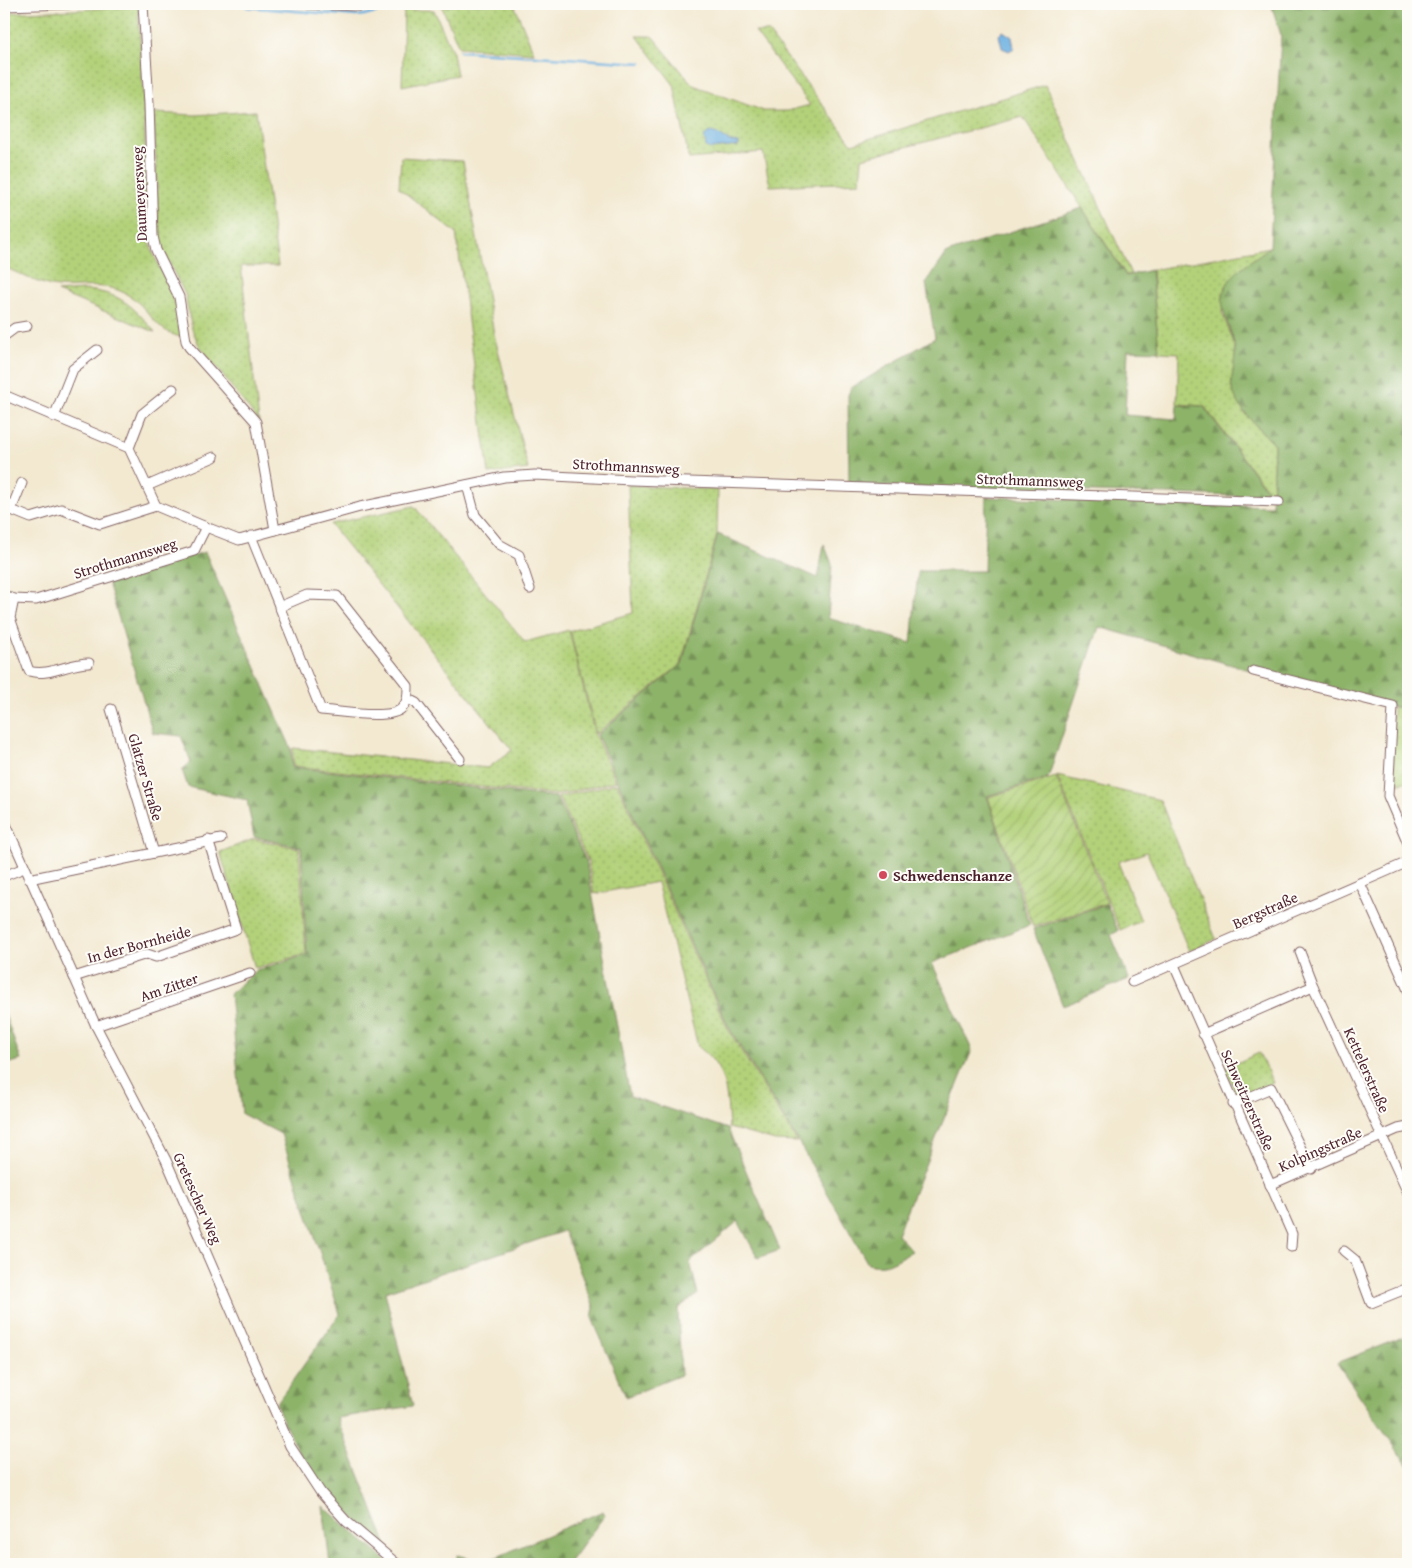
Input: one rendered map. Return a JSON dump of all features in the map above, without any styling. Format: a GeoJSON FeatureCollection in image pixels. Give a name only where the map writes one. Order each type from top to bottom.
{"type":"FeatureCollection","features":[{"type":"Feature","properties":{"kind":"street"},"geometry":{"type":"LineString","coordinates":[[4,6],[70,4]]}},
{"type":"Feature","properties":{"kind":"street","name":"Daumeyersweg"},"geometry":{"type":"LineString","coordinates":[[143,4],[149,104],[153,236],[156,250],[179,297],[186,341],[189,347],[256,422],[275,530]]}},
{"type":"Feature","properties":{"kind":"street"},"geometry":{"type":"LineString","coordinates":[[308,4],[358,6],[372,4]]}},
{"type":"Feature","properties":{"kind":"street"},"geometry":{"type":"LineString","coordinates":[[4,336],[15,328],[27,326]]}},
{"type":"Feature","properties":{"kind":"street"},"geometry":{"type":"LineString","coordinates":[[54,417],[73,369],[97,350]]}},
{"type":"Feature","properties":{"kind":"street"},"geometry":{"type":"LineString","coordinates":[[129,448],[142,414],[173,389]]}},
{"type":"Feature","properties":{"kind":"street"},"geometry":{"type":"LineString","coordinates":[[4,395],[129,448],[156,506]]}},
{"type":"Feature","properties":{"kind":"street"},"geometry":{"type":"LineString","coordinates":[[147,486],[214,457]]}},
{"type":"Feature","properties":{"kind":"street","name":"Strothmannsweg"},"geometry":{"type":"LineString","coordinates":[[4,595],[14,599],[36,600],[194,551],[206,527],[239,540],[360,507],[504,477],[535,475],[631,480],[1280,502]]}},
{"type":"Feature","properties":{"kind":"street"},"geometry":{"type":"LineString","coordinates":[[22,483],[8,508],[31,518],[61,509],[100,524],[156,506],[206,527]]}},
{"type":"Feature","properties":{"kind":"street"},"geometry":{"type":"LineString","coordinates":[[466,485],[475,516],[499,544],[519,555],[530,589]]}},
{"type":"Feature","properties":{"kind":"street"},"geometry":{"type":"LineString","coordinates":[[251,536],[279,607],[321,710],[388,715],[402,709],[408,699],[408,686],[337,596],[308,594],[279,607]]}},
{"type":"Feature","properties":{"kind":"street"},"geometry":{"type":"LineString","coordinates":[[14,599],[10,618],[29,672],[40,674],[78,663],[89,663]]}},
{"type":"Feature","properties":{"kind":"street"},"geometry":{"type":"LineString","coordinates":[[1253,671],[1393,706],[1388,796],[1408,843]]}},
{"type":"Feature","properties":{"kind":"street"},"geometry":{"type":"LineString","coordinates":[[408,699],[416,703],[460,760]]}},
{"type":"Feature","properties":{"kind":"street","name":"Glatzer Straße"},"geometry":{"type":"LineString","coordinates":[[112,710],[154,852]]}},
{"type":"Feature","properties":{"kind":"street","name":"Gretescher Weg"},"geometry":{"type":"LineString","coordinates":[[4,820],[96,1026],[166,1160],[290,1446],[320,1493],[346,1521],[396,1564]]}},
{"type":"Feature","properties":{"kind":"street"},"geometry":{"type":"LineString","coordinates":[[29,879],[208,840],[221,839]]}},
{"type":"Feature","properties":{"kind":"street","name":"In der Bornheide"},"geometry":{"type":"LineString","coordinates":[[74,977],[147,954],[156,957],[236,929],[208,840]]}},
{"type":"Feature","properties":{"kind":"street","name":"Bergstraße"},"geometry":{"type":"LineString","coordinates":[[1132,982],[1408,862]]}},
{"type":"Feature","properties":{"kind":"street"},"geometry":{"type":"LineString","coordinates":[[4,876],[24,868]]}},
{"type":"Feature","properties":{"kind":"street"},"geometry":{"type":"LineString","coordinates":[[1360,883],[1408,990]]}},
{"type":"Feature","properties":{"kind":"street","name":"Kettelerstraße"},"geometry":{"type":"LineString","coordinates":[[1300,952],[1408,1193]]}},
{"type":"Feature","properties":{"kind":"street","name":"Schweitzerstraße"},"geometry":{"type":"LineString","coordinates":[[1174,965],[1233,1104],[1292,1234],[1291,1248]]}},
{"type":"Feature","properties":{"kind":"street","name":"Am Zitter"},"geometry":{"type":"LineString","coordinates":[[96,1026],[250,973]]}},
{"type":"Feature","properties":{"kind":"street"},"geometry":{"type":"LineString","coordinates":[[1203,1034],[1314,986]]}},
{"type":"Feature","properties":{"kind":"street"},"geometry":{"type":"LineString","coordinates":[[1233,1104],[1271,1088],[1311,1169]]}},
{"type":"Feature","properties":{"kind":"street","name":"Kolpingstraße"},"geometry":{"type":"LineString","coordinates":[[1270,1185],[1311,1169],[1398,1129],[1408,1127]]}},
{"type":"Feature","properties":{"kind":"street"},"geometry":{"type":"LineString","coordinates":[[1344,1252],[1355,1260],[1371,1304],[1408,1288]]}},
{"type":"Feature","properties":{"kind":"green space"},"geometry":{"type":"Polygon","coordinates":[[[462,4],[514,4],[534,53],[459,47],[442,7],[462,4]]]}},
{"type":"Feature","properties":{"kind":"green space"},"geometry":{"type":"Polygon","coordinates":[[[1271,4],[1408,4],[1408,710],[1253,671],[1099,627],[1048,778],[987,796],[1030,925],[932,963],[972,1050],[897,1234],[912,1251],[886,1264],[868,1264],[799,1143],[729,1028],[597,735],[682,664],[718,534],[818,578],[824,544],[832,564],[828,618],[911,643],[918,571],[984,571],[986,497],[1272,506],[1274,444],[1244,412],[1232,389],[1235,349],[1222,302],[1225,288],[1233,276],[1270,247],[1281,35],[1271,4]]]}},
{"type":"Feature","properties":{"kind":"green space"},"geometry":{"type":"Polygon","coordinates":[[[138,7],[144,104],[148,237],[153,253],[175,300],[181,337],[172,334],[158,325],[135,300],[119,291],[94,286],[51,286],[37,282],[4,267],[4,13],[138,7]]]}},
{"type":"Feature","properties":{"kind":"green space"},"geometry":{"type":"Polygon","coordinates":[[[404,10],[434,10],[453,53],[457,75],[402,86],[404,10]]]}},
{"type":"Feature","properties":{"kind":"green space"},"geometry":{"type":"Polygon","coordinates":[[[755,32],[768,32],[852,144],[1045,85],[1131,274],[1126,275],[1023,117],[862,158],[860,182],[770,186],[763,152],[689,159],[674,85],[637,36],[652,36],[693,85],[764,111],[787,111],[810,105],[755,32]]]}},
{"type":"Feature","properties":{"kind":"green space"},"geometry":{"type":"Polygon","coordinates":[[[256,111],[278,266],[241,266],[259,422],[199,345],[192,329],[185,294],[161,247],[154,113],[195,115],[256,111]]]}},
{"type":"Feature","properties":{"kind":"green space"},"geometry":{"type":"Polygon","coordinates":[[[401,157],[463,161],[494,334],[528,469],[489,474],[456,233],[399,188],[401,157]]]}},
{"type":"Feature","properties":{"kind":"green space"},"geometry":{"type":"Polygon","coordinates":[[[1082,208],[1126,276],[1151,270],[1159,351],[1128,350],[1125,415],[1176,419],[1177,405],[1203,406],[1272,497],[849,485],[848,395],[851,388],[935,338],[926,283],[947,253],[1082,208]]]}},
{"type":"Feature","properties":{"kind":"green space"},"geometry":{"type":"Polygon","coordinates":[[[1270,247],[1240,269],[1222,312],[1234,343],[1236,361],[1231,387],[1245,414],[1274,444],[1272,496],[1204,406],[1177,404],[1179,353],[1159,352],[1152,270],[1270,247]]]}},
{"type":"Feature","properties":{"kind":"green space"},"geometry":{"type":"Polygon","coordinates":[[[96,291],[116,297],[132,307],[155,332],[57,292],[96,291]]]}},
{"type":"Feature","properties":{"kind":"green space"},"geometry":{"type":"Polygon","coordinates":[[[628,485],[718,490],[717,535],[681,664],[596,734],[570,631],[633,613],[628,485]]]}},
{"type":"Feature","properties":{"kind":"green space"},"geometry":{"type":"Polygon","coordinates":[[[414,506],[525,642],[569,630],[595,735],[616,781],[557,795],[293,766],[293,748],[488,768],[512,750],[330,524],[414,506]]]}},
{"type":"Feature","properties":{"kind":"green space"},"geometry":{"type":"Polygon","coordinates":[[[205,552],[291,748],[292,767],[556,797],[586,861],[630,1096],[728,1129],[780,1250],[758,1258],[738,1221],[690,1262],[698,1294],[678,1308],[681,1375],[626,1397],[592,1318],[594,1307],[564,1231],[385,1292],[413,1406],[337,1418],[389,1551],[340,1505],[308,1466],[276,1404],[340,1314],[281,1134],[242,1114],[230,994],[256,970],[307,955],[301,847],[254,837],[247,800],[188,787],[182,770],[191,762],[181,736],[153,733],[107,579],[205,552]]]}},
{"type":"Feature","properties":{"kind":"green space"},"geometry":{"type":"Polygon","coordinates":[[[1393,706],[1408,710],[1408,781],[1392,785],[1393,706]]]}},
{"type":"Feature","properties":{"kind":"green space"},"geometry":{"type":"Polygon","coordinates":[[[1057,776],[1160,800],[1216,939],[1189,951],[1147,852],[1118,862],[1141,921],[1120,930],[1057,776]]]}},
{"type":"Feature","properties":{"kind":"green space"},"geometry":{"type":"Polygon","coordinates":[[[1056,777],[1107,903],[1033,927],[988,797],[1056,777]]]}},
{"type":"Feature","properties":{"kind":"green space"},"geometry":{"type":"Polygon","coordinates":[[[617,783],[728,1029],[797,1142],[775,1141],[729,1128],[724,1083],[715,1063],[698,1047],[657,882],[594,894],[588,861],[558,797],[617,783]]]}},
{"type":"Feature","properties":{"kind":"green space"},"geometry":{"type":"Polygon","coordinates":[[[254,839],[299,848],[306,954],[255,968],[220,852],[254,839]]]}},
{"type":"Feature","properties":{"kind":"green space"},"geometry":{"type":"Polygon","coordinates":[[[1107,904],[1118,931],[1111,935],[1129,979],[1063,1006],[1033,929],[1107,904]]]}},
{"type":"Feature","properties":{"kind":"green space"},"geometry":{"type":"Polygon","coordinates":[[[4,1012],[21,1060],[4,1065],[4,1012]]]}},
{"type":"Feature","properties":{"kind":"green space"},"geometry":{"type":"Polygon","coordinates":[[[1259,1053],[1273,1083],[1238,1098],[1225,1068],[1259,1053]]]}},
{"type":"Feature","properties":{"kind":"green space"},"geometry":{"type":"Polygon","coordinates":[[[1403,1337],[1408,1348],[1408,1466],[1337,1363],[1403,1337]]]}},
{"type":"Feature","properties":{"kind":"green space"},"geometry":{"type":"Polygon","coordinates":[[[323,1506],[390,1564],[330,1564],[323,1506]]]}},
{"type":"Feature","properties":{"kind":"green space"},"geometry":{"type":"Polygon","coordinates":[[[603,1511],[605,1515],[568,1564],[456,1564],[458,1555],[481,1561],[497,1557],[603,1511]]]}},
{"type":"Feature","properties":{"kind":"water"},"geometry":{"type":"Polygon","coordinates":[[[1003,31],[1012,37],[1014,48],[1009,51],[1002,48],[999,35],[1003,31]]]}},
{"type":"Feature","properties":{"kind":"water"},"geometry":{"type":"Polygon","coordinates":[[[710,132],[734,143],[739,143],[739,146],[711,149],[706,147],[704,136],[710,132]]]}},
{"type":"Feature","properties":{"kind":"waterway"},"geometry":{"type":"LineString","coordinates":[[247,7],[356,16],[372,14],[394,4]]}},
{"type":"Feature","properties":{"kind":"waterway"},"geometry":{"type":"LineString","coordinates":[[460,51],[641,63]]}},
{"type":"Feature","properties":{"kind":"place","name":"Schwedenschanze"},"geometry":{"type":"Point","coordinates":[883,875]}}]}
